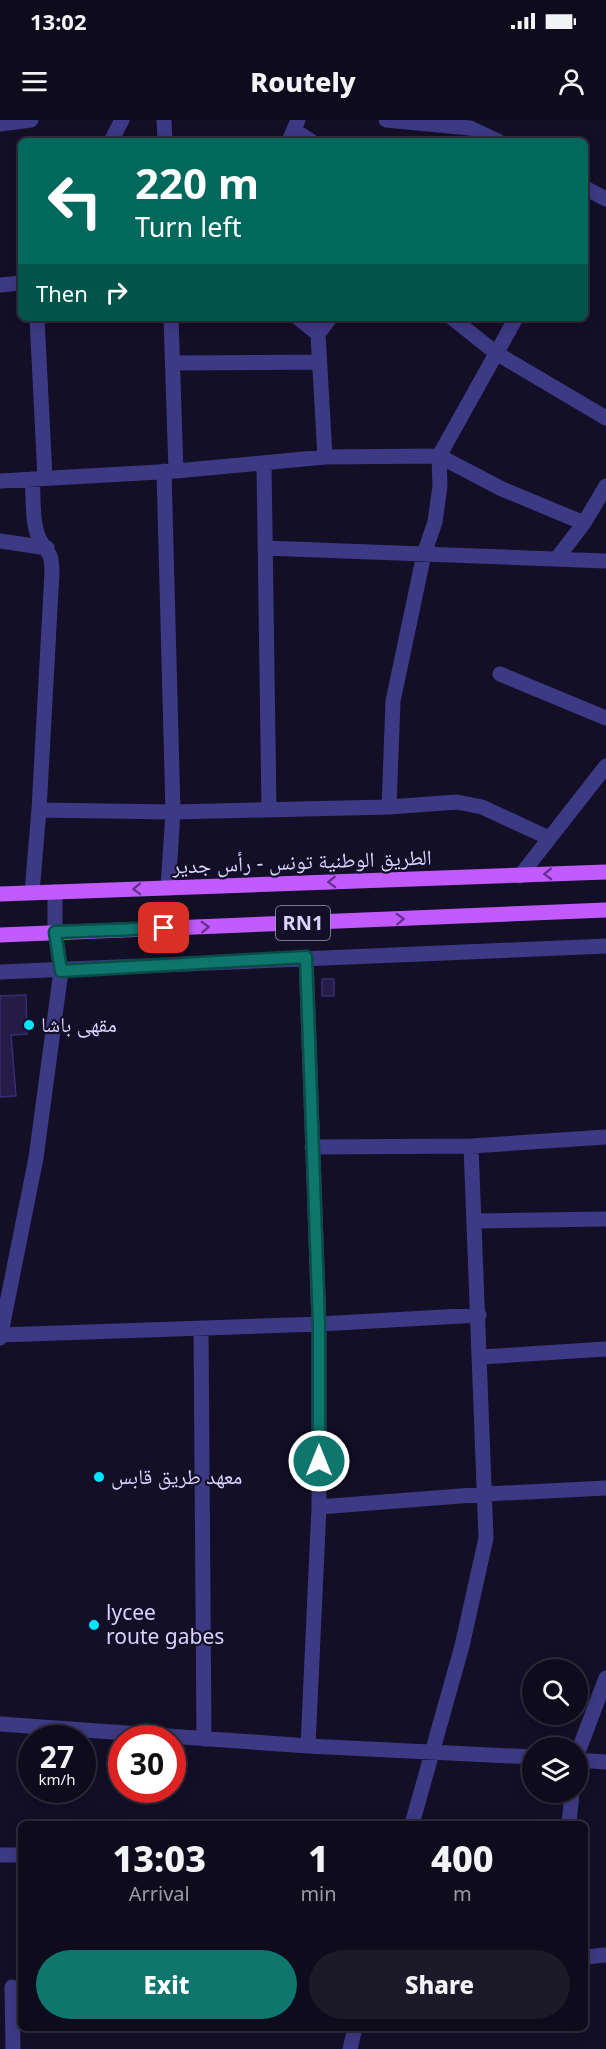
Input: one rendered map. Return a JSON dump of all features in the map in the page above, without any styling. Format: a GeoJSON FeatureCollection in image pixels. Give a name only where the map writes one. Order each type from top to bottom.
{"type":"FeatureCollection","features":[{"type":"Feature","properties":{"kind":"main road","name":"الطريق الوطنية تونس - رأس جدير"},"geometry":{"type":"LineString","coordinates":[[0,894],[606,872]]}},
{"type":"Feature","properties":{"kind":"main road","name":"RN1"},"geometry":{"type":"LineString","coordinates":[[0,935],[606,910]]}},
{"type":"Feature","properties":{"kind":"street"},"geometry":{"type":"LineString","coordinates":[[0,124],[31,120]]}},
{"type":"Feature","properties":{"kind":"street"},"geometry":{"type":"LineString","coordinates":[[113,138],[122,120]]}},
{"type":"Feature","properties":{"kind":"street"},"geometry":{"type":"LineString","coordinates":[[164,120],[165,138]]}},
{"type":"Feature","properties":{"kind":"street"},"geometry":{"type":"LineString","coordinates":[[386,120],[474,124],[494,138]]}},
{"type":"Feature","properties":{"kind":"street"},"geometry":{"type":"LineString","coordinates":[[463,138],[474,124]]}},
{"type":"Feature","properties":{"kind":"street"},"geometry":{"type":"LineString","coordinates":[[0,285],[18,283]]}},
{"type":"Feature","properties":{"kind":"street"},"geometry":{"type":"LineString","coordinates":[[32,892],[39,810],[52,572],[51,554],[41,543],[38,531],[37,321]]}},
{"type":"Feature","properties":{"kind":"street"},"geometry":{"type":"LineString","coordinates":[[168,888],[172,812],[171,321]]}},
{"type":"Feature","properties":{"kind":"street"},"geometry":{"type":"LineString","coordinates":[[302,321],[318,334]]}},
{"type":"Feature","properties":{"kind":"street"},"geometry":{"type":"LineString","coordinates":[[325,457],[318,334],[328,321]]}},
{"type":"Feature","properties":{"kind":"street"},"geometry":{"type":"LineString","coordinates":[[456,321],[496,353],[606,418]]}},
{"type":"Feature","properties":{"kind":"street"},"geometry":{"type":"LineString","coordinates":[[389,807],[393,701],[424,554],[435,522],[439,495],[439,456],[514,321]]}},
{"type":"Feature","properties":{"kind":"street"},"geometry":{"type":"LineString","coordinates":[[173,363],[319,362]]}},
{"type":"Feature","properties":{"kind":"street"},"geometry":{"type":"LineString","coordinates":[[0,481],[170,471],[325,457],[439,456],[502,489],[584,523]]}},
{"type":"Feature","properties":{"kind":"street"},"geometry":{"type":"LineString","coordinates":[[264,464],[269,810]]}},
{"type":"Feature","properties":{"kind":"street"},"geometry":{"type":"LineString","coordinates":[[558,558],[584,523],[606,486]]}},
{"type":"Feature","properties":{"kind":"street"},"geometry":{"type":"LineString","coordinates":[[0,541],[47,548]]}},
{"type":"Feature","properties":{"kind":"street"},"geometry":{"type":"LineString","coordinates":[[265,548],[606,561]]}},
{"type":"Feature","properties":{"kind":"street"},"geometry":{"type":"LineString","coordinates":[[500,674],[606,718]]}},
{"type":"Feature","properties":{"kind":"street"},"geometry":{"type":"LineString","coordinates":[[520,876],[606,766]]}},
{"type":"Feature","properties":{"kind":"street"},"geometry":{"type":"LineString","coordinates":[[39,810],[172,812],[389,807],[457,802],[482,807],[549,838]]}},
{"type":"Feature","properties":{"kind":"street"},"geometry":{"type":"LineString","coordinates":[[55,892],[55,932],[61,971],[36,1158],[0,1336],[319,1324],[478,1315]]}},
{"type":"Feature","properties":{"kind":"street"},"geometry":{"type":"LineString","coordinates":[[0,972],[61,971],[306,957],[606,946]]}},
{"type":"Feature","properties":{"kind":"street"},"geometry":{"type":"LineString","coordinates":[[306,957],[319,1324],[319,1507],[308,1746]]}},
{"type":"Feature","properties":{"kind":"street"},"geometry":{"type":"LineString","coordinates":[[312,1147],[471,1146],[606,1137]]}},
{"type":"Feature","properties":{"kind":"street"},"geometry":{"type":"LineString","coordinates":[[412,1821],[462,1646],[486,1538],[471,1146]]}},
{"type":"Feature","properties":{"kind":"street"},"geometry":{"type":"LineString","coordinates":[[475,1221],[606,1219]]}},
{"type":"Feature","properties":{"kind":"street"},"geometry":{"type":"LineString","coordinates":[[201,1328],[204,1739]]}},
{"type":"Feature","properties":{"kind":"street"},"geometry":{"type":"LineString","coordinates":[[480,1358],[606,1349]]}},
{"type":"Feature","properties":{"kind":"street"},"geometry":{"type":"LineString","coordinates":[[319,1507],[486,1494],[606,1488]]}},
{"type":"Feature","properties":{"kind":"street"},"geometry":{"type":"LineString","coordinates":[[584,1737],[606,1678]]}},
{"type":"Feature","properties":{"kind":"street"},"geometry":{"type":"LineString","coordinates":[[0,1724],[308,1746],[522,1756]]}},
{"type":"Feature","properties":{"kind":"street"},"geometry":{"type":"LineString","coordinates":[[588,1761],[606,1762]]}},
{"type":"Feature","properties":{"kind":"street"},"geometry":{"type":"LineString","coordinates":[[569,1821],[571,1803]]}},
{"type":"Feature","properties":{"kind":"street"},"geometry":{"type":"LineString","coordinates":[[0,1855],[18,1855]]}},
{"type":"Feature","properties":{"kind":"street"},"geometry":{"type":"LineString","coordinates":[[588,1957],[606,1955]]}},
{"type":"Feature","properties":{"kind":"street"},"geometry":{"type":"LineString","coordinates":[[11,1987],[13,2049]]}},
{"type":"Feature","properties":{"kind":"street"},"geometry":{"type":"LineString","coordinates":[[350,2049],[354,2031]]}},
{"type":"Feature","properties":{"kind":"building"},"geometry":{"type":"Polygon","coordinates":[[[322,979],[334,979],[334,996],[322,996],[322,979]]]}},
{"type":"Feature","properties":{"kind":"building"},"geometry":{"type":"Polygon","coordinates":[[[26,995],[27,1034],[11,1035],[16,1096],[0,1097],[0,996],[26,995]]]}},
{"type":"Feature","properties":{"kind":"place","name":"مقهى باشا"},"geometry":{"type":"Point","coordinates":[29,1025]}},
{"type":"Feature","properties":{"kind":"place","name":"معهد طريق قابس"},"geometry":{"type":"Point","coordinates":[99,1477]}},
{"type":"Feature","properties":{"kind":"place","name":"lycee route gabes"},"geometry":{"type":"Point","coordinates":[94,1625]}},
{"type":"Feature","properties":{"kind":"route"},"geometry":{"type":"LineString","coordinates":[[164,928],[55,932],[61,971],[306,957],[319,1324],[319,1461]]}}]}
